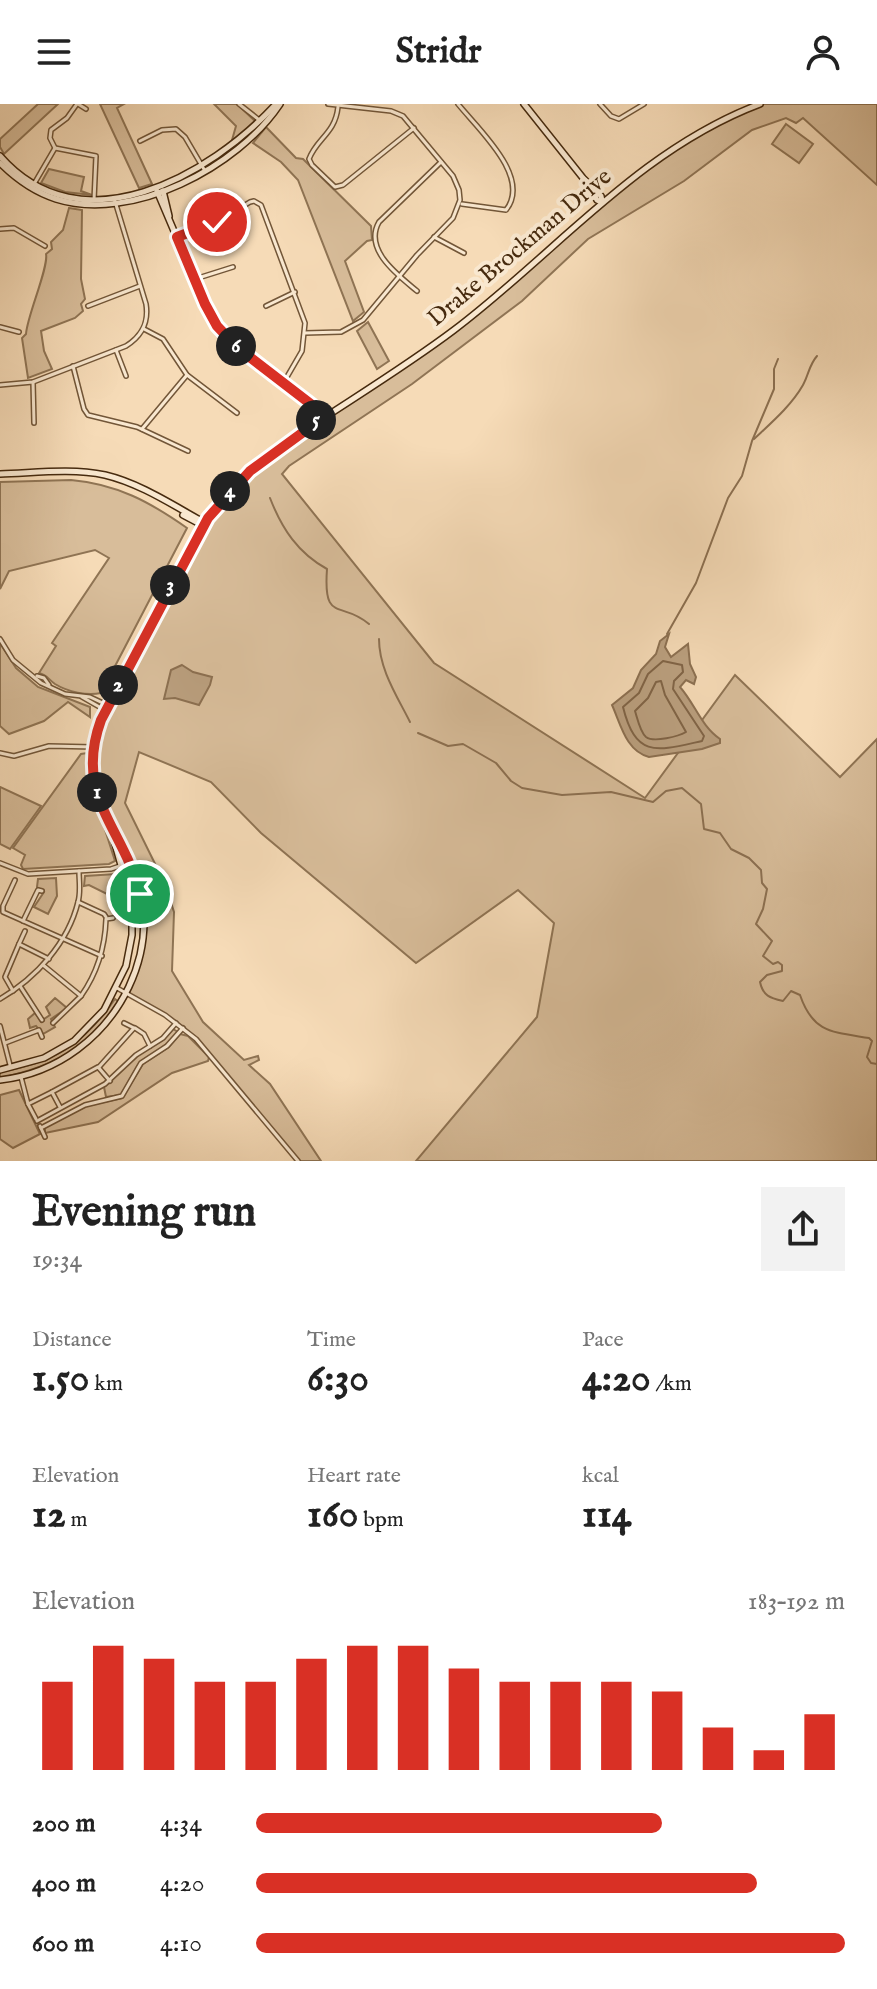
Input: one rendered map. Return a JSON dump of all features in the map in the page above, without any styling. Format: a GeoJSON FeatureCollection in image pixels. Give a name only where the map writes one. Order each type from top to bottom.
{"type":"FeatureCollection","features":[{"type":"Feature","properties":{"kind":"street"},"geometry":{"type":"LineString","coordinates":[[55,148],[50,138],[51,130],[67,118],[78,104],[86,109]]}},
{"type":"Feature","properties":{"kind":"street"},"geometry":{"type":"LineString","coordinates":[[239,104],[262,122]]}},
{"type":"Feature","properties":{"kind":"street"},"geometry":{"type":"LineString","coordinates":[[0,163],[33,187],[94,202],[115,202],[159,189],[203,169],[255,130],[278,104]]}},
{"type":"Feature","properties":{"kind":"street"},"geometry":{"type":"LineString","coordinates":[[305,333],[336,333],[356,325],[453,218],[460,204],[457,183],[403,116],[365,106],[328,104]]}},
{"type":"Feature","properties":{"kind":"street"},"geometry":{"type":"LineString","coordinates":[[458,104],[506,164],[513,182],[510,205],[504,211],[460,204]]}},
{"type":"Feature","properties":{"kind":"street"},"geometry":{"type":"LineString","coordinates":[[600,104],[611,116],[619,119],[644,104]]}},
{"type":"Feature","properties":{"kind":"street","name":"Drake Brockman Drive"},"geometry":{"type":"LineString","coordinates":[[111,830],[95,787],[94,747],[106,708],[182,563],[216,507],[250,471],[480,310],[640,171],[719,121],[760,104]]}},
{"type":"Feature","properties":{"kind":"street"},"geometry":{"type":"LineString","coordinates":[[338,105],[334,125],[309,159],[335,187],[343,185],[414,128]]}},
{"type":"Feature","properties":{"kind":"street"},"geometry":{"type":"LineString","coordinates":[[525,105],[597,200],[602,202]]}},
{"type":"Feature","properties":{"kind":"street"},"geometry":{"type":"LineString","coordinates":[[140,141],[162,130],[176,129],[185,137],[203,169]]}},
{"type":"Feature","properties":{"kind":"street"},"geometry":{"type":"LineString","coordinates":[[33,187],[55,148]]}},
{"type":"Feature","properties":{"kind":"street"},"geometry":{"type":"LineString","coordinates":[[55,148],[96,156],[94,202]]}},
{"type":"Feature","properties":{"kind":"street"},"geometry":{"type":"LineString","coordinates":[[0,156],[33,187]]}},
{"type":"Feature","properties":{"kind":"street"},"geometry":{"type":"LineString","coordinates":[[417,291],[383,258],[376,227],[441,162]]}},
{"type":"Feature","properties":{"kind":"street"},"geometry":{"type":"LineString","coordinates":[[159,189],[213,321],[225,336],[328,415]]}},
{"type":"Feature","properties":{"kind":"street"},"geometry":{"type":"LineString","coordinates":[[177,237],[207,226],[250,202],[257,201],[262,206],[303,315],[305,333],[300,357],[284,382]]}},
{"type":"Feature","properties":{"kind":"street"},"geometry":{"type":"LineString","coordinates":[[0,385],[33,382],[116,350],[134,341],[144,329],[147,312],[115,202]]}},
{"type":"Feature","properties":{"kind":"street"},"geometry":{"type":"LineString","coordinates":[[0,229],[14,228],[45,246]]}},
{"type":"Feature","properties":{"kind":"street"},"geometry":{"type":"LineString","coordinates":[[434,237],[464,253]]}},
{"type":"Feature","properties":{"kind":"street"},"geometry":{"type":"LineString","coordinates":[[195,279],[233,267]]}},
{"type":"Feature","properties":{"kind":"street"},"geometry":{"type":"LineString","coordinates":[[88,306],[140,286]]}},
{"type":"Feature","properties":{"kind":"street"},"geometry":{"type":"LineString","coordinates":[[266,306],[295,292]]}},
{"type":"Feature","properties":{"kind":"street"},"geometry":{"type":"LineString","coordinates":[[0,327],[19,332]]}},
{"type":"Feature","properties":{"kind":"street"},"geometry":{"type":"LineString","coordinates":[[144,329],[163,339],[187,375],[237,413]]}},
{"type":"Feature","properties":{"kind":"street"},"geometry":{"type":"LineString","coordinates":[[116,350],[126,376]]}},
{"type":"Feature","properties":{"kind":"street"},"geometry":{"type":"LineString","coordinates":[[73,366],[85,413],[142,429],[188,451]]}},
{"type":"Feature","properties":{"kind":"street"},"geometry":{"type":"LineString","coordinates":[[142,429],[187,375]]}},
{"type":"Feature","properties":{"kind":"street"},"geometry":{"type":"LineString","coordinates":[[33,382],[34,423]]}},
{"type":"Feature","properties":{"kind":"street"},"geometry":{"type":"LineString","coordinates":[[314,404],[338,408]]}},
{"type":"Feature","properties":{"kind":"street"},"geometry":{"type":"LineString","coordinates":[[313,425],[316,414],[314,404]]}},
{"type":"Feature","properties":{"kind":"street"},"geometry":{"type":"LineString","coordinates":[[0,474],[64,471],[106,476],[146,491],[192,522],[203,525]]}},
{"type":"Feature","properties":{"kind":"street"},"geometry":{"type":"LineString","coordinates":[[0,639],[13,660],[33,675],[44,678],[50,686],[65,694],[82,697],[106,708]]}},
{"type":"Feature","properties":{"kind":"street"},"geometry":{"type":"LineString","coordinates":[[0,753],[14,756],[49,746],[94,747]]}},
{"type":"Feature","properties":{"kind":"street"},"geometry":{"type":"LineString","coordinates":[[0,1080],[21,1077],[53,1066],[82,1048],[106,1024],[127,993],[138,962],[143,928],[140,894],[131,862],[111,830]]}},
{"type":"Feature","properties":{"kind":"street"},"geometry":{"type":"LineString","coordinates":[[0,1070],[44,1058],[74,1041],[99,1017],[117,988],[130,951],[133,919],[130,896],[111,830]]}},
{"type":"Feature","properties":{"kind":"street"},"geometry":{"type":"LineString","coordinates":[[0,863],[22,873],[111,869],[131,862]]}},
{"type":"Feature","properties":{"kind":"street"},"geometry":{"type":"LineString","coordinates":[[0,999],[20,986],[49,959],[78,902],[79,871]]}},
{"type":"Feature","properties":{"kind":"street"},"geometry":{"type":"LineString","coordinates":[[15,880],[2,913],[102,956]]}},
{"type":"Feature","properties":{"kind":"street"},"geometry":{"type":"LineString","coordinates":[[23,921],[38,890],[42,891]]}},
{"type":"Feature","properties":{"kind":"street"},"geometry":{"type":"LineString","coordinates":[[53,1023],[81,996],[102,956],[104,914],[78,902]]}},
{"type":"Feature","properties":{"kind":"street"},"geometry":{"type":"LineString","coordinates":[[106,919],[113,918]]}},
{"type":"Feature","properties":{"kind":"street"},"geometry":{"type":"LineString","coordinates":[[13,991],[5,977],[25,931]]}},
{"type":"Feature","properties":{"kind":"street"},"geometry":{"type":"LineString","coordinates":[[19,944],[49,959]]}},
{"type":"Feature","properties":{"kind":"street"},"geometry":{"type":"LineString","coordinates":[[43,965],[81,996]]}},
{"type":"Feature","properties":{"kind":"street"},"geometry":{"type":"LineString","coordinates":[[20,986],[42,1020]]}},
{"type":"Feature","properties":{"kind":"street"},"geometry":{"type":"LineString","coordinates":[[117,988],[177,1022],[196,1039],[298,1161]]}},
{"type":"Feature","properties":{"kind":"street"},"geometry":{"type":"LineString","coordinates":[[37,1121],[110,1081],[132,1058],[163,1038],[177,1022]]}},
{"type":"Feature","properties":{"kind":"street"},"geometry":{"type":"LineString","coordinates":[[124,1023],[144,1034],[150,1046]]}},
{"type":"Feature","properties":{"kind":"street"},"geometry":{"type":"LineString","coordinates":[[0,1026],[11,1069]]}},
{"type":"Feature","properties":{"kind":"street"},"geometry":{"type":"LineString","coordinates":[[28,1104],[98,1067],[134,1028]]}},
{"type":"Feature","properties":{"kind":"street"},"geometry":{"type":"LineString","coordinates":[[41,1128],[85,1105],[122,1096],[141,1063],[167,1046],[183,1028]]}},
{"type":"Feature","properties":{"kind":"street"},"geometry":{"type":"LineString","coordinates":[[3,1043],[39,1030],[44,1037]]}},
{"type":"Feature","properties":{"kind":"street"},"geometry":{"type":"LineString","coordinates":[[98,1067],[110,1081]]}},
{"type":"Feature","properties":{"kind":"street"},"geometry":{"type":"LineString","coordinates":[[21,1077],[28,1104],[45,1137]]}},
{"type":"Feature","properties":{"kind":"street"},"geometry":{"type":"LineString","coordinates":[[100,1088],[104,1101]]}},
{"type":"Feature","properties":{"kind":"street"},"geometry":{"type":"LineString","coordinates":[[52,1092],[60,1108]]}},
{"type":"Feature","properties":{"kind":"shaded area"},"geometry":{"type":"Polygon","coordinates":[[[38,104],[58,104],[4,154],[0,139],[38,104]]]}},
{"type":"Feature","properties":{"kind":"shaded area"},"geometry":{"type":"Polygon","coordinates":[[[100,104],[124,104],[117,108],[152,184],[139,188],[100,104]]]}},
{"type":"Feature","properties":{"kind":"shaded area"},"geometry":{"type":"Polygon","coordinates":[[[214,104],[237,104],[256,122],[235,141],[232,140],[236,126],[214,104]]]}},
{"type":"Feature","properties":{"kind":"shaded area"},"geometry":{"type":"Polygon","coordinates":[[[760,104],[877,104],[877,185],[803,118],[796,123],[786,118],[752,130],[684,181],[588,239],[522,301],[412,384],[289,466],[282,474],[434,663],[645,798],[735,675],[840,777],[877,739],[877,1161],[416,1161],[537,1017],[554,923],[518,890],[416,963],[261,833],[211,782],[139,752],[125,803],[164,882],[174,912],[172,971],[203,1022],[244,1060],[258,1056],[259,1060],[249,1065],[270,1084],[321,1161],[298,1161],[196,1039],[177,1022],[127,993],[138,962],[143,911],[137,878],[100,804],[93,769],[97,730],[175,576],[207,523],[266,461],[313,425],[450,332],[666,152],[760,104]]]}},
{"type":"Feature","properties":{"kind":"shaded area"},"geometry":{"type":"Polygon","coordinates":[[[786,124],[813,144],[799,163],[772,144],[786,124]]]}},
{"type":"Feature","properties":{"kind":"shaded area"},"geometry":{"type":"Polygon","coordinates":[[[266,127],[371,226],[372,240],[345,261],[364,312],[353,321],[298,180],[281,162],[253,143],[266,127]]]}},
{"type":"Feature","properties":{"kind":"shaded area"},"geometry":{"type":"Polygon","coordinates":[[[49,169],[84,177],[81,191],[92,195],[65,192],[41,183],[49,169]]]}},
{"type":"Feature","properties":{"kind":"shaded area"},"geometry":{"type":"Polygon","coordinates":[[[69,208],[82,210],[83,311],[75,318],[41,331],[44,351],[52,369],[28,378],[22,338],[26,334],[46,254],[52,249],[51,242],[63,230],[69,208]]]}},
{"type":"Feature","properties":{"kind":"shaded area"},"geometry":{"type":"Polygon","coordinates":[[[368,322],[389,361],[377,369],[357,331],[368,322]]]}},
{"type":"Feature","properties":{"kind":"shaded area"},"geometry":{"type":"Polygon","coordinates":[[[71,480],[118,490],[160,510],[187,528],[101,693],[96,694],[66,689],[39,673],[56,646],[52,643],[109,558],[95,550],[9,571],[0,589],[0,482],[71,480]]]}},
{"type":"Feature","properties":{"kind":"shaded area"},"geometry":{"type":"Polygon","coordinates":[[[0,643],[16,668],[38,687],[90,707],[90,717],[68,702],[44,721],[9,734],[0,726],[0,643]]]}},
{"type":"Feature","properties":{"kind":"shaded area"},"geometry":{"type":"Polygon","coordinates":[[[87,753],[91,759],[89,794],[101,817],[115,861],[109,864],[23,869],[21,865],[25,855],[13,848],[81,754],[87,753]]]}},
{"type":"Feature","properties":{"kind":"shaded area"},"geometry":{"type":"Polygon","coordinates":[[[0,787],[41,806],[10,849],[0,844],[0,787]]]}},
{"type":"Feature","properties":{"kind":"shaded area"},"geometry":{"type":"Polygon","coordinates":[[[116,874],[123,902],[89,885],[84,886],[85,876],[116,874]]]}},
{"type":"Feature","properties":{"kind":"shaded area"},"geometry":{"type":"Polygon","coordinates":[[[56,878],[57,896],[48,914],[34,907],[44,892],[37,887],[38,879],[56,878]]]}},
{"type":"Feature","properties":{"kind":"shaded area"},"geometry":{"type":"Polygon","coordinates":[[[55,998],[67,1008],[51,1019],[55,1027],[43,1034],[36,1026],[30,1028],[28,1019],[35,1013],[41,1021],[50,1015],[46,1007],[55,998]]]}},
{"type":"Feature","properties":{"kind":"shaded area"},"geometry":{"type":"Polygon","coordinates":[[[115,999],[119,1002],[82,1044],[38,1068],[0,1078],[0,1072],[36,1063],[66,1049],[92,1028],[115,999]]]}},
{"type":"Feature","properties":{"kind":"shaded area"},"geometry":{"type":"Polygon","coordinates":[[[173,1029],[178,1032],[138,1065],[121,1095],[106,1097],[104,1087],[135,1057],[163,1040],[173,1029]]]}},
{"type":"Feature","properties":{"kind":"shaded area"},"geometry":{"type":"Polygon","coordinates":[[[180,1034],[188,1036],[209,1057],[208,1061],[172,1073],[98,1122],[45,1133],[45,1127],[86,1106],[122,1098],[143,1064],[169,1047],[180,1034]]]}},
{"type":"Feature","properties":{"kind":"shaded area"},"geometry":{"type":"Polygon","coordinates":[[[19,1090],[40,1134],[13,1148],[0,1139],[0,1095],[19,1090]]]}},
{"type":"Feature","properties":{"kind":"water"},"geometry":{"type":"Polygon","coordinates":[[[669,634],[665,647],[671,657],[688,644],[690,664],[696,677],[694,684],[686,680],[680,687],[720,743],[702,749],[649,757],[630,743],[612,705],[633,688],[641,670],[656,654],[660,641],[669,634]]]}},
{"type":"Feature","properties":{"kind":"water"},"geometry":{"type":"Polygon","coordinates":[[[182,665],[193,672],[212,677],[199,705],[175,698],[164,699],[171,670],[182,665]]]}},
{"type":"Feature","properties":{"kind":"waterway"},"geometry":{"type":"LineString","coordinates":[[754,439],[793,400],[817,356]]}},
{"type":"Feature","properties":{"kind":"waterway"},"geometry":{"type":"LineString","coordinates":[[667,634],[696,583],[728,498],[742,476],[752,441],[774,389],[774,369],[778,359]]}},
{"type":"Feature","properties":{"kind":"waterway"},"geometry":{"type":"LineString","coordinates":[[270,498],[292,539],[308,556],[327,569],[331,604],[369,624]]}},
{"type":"Feature","properties":{"kind":"waterway"},"geometry":{"type":"LineString","coordinates":[[379,639],[385,672],[410,722]]}},
{"type":"Feature","properties":{"kind":"waterway"},"geometry":{"type":"LineString","coordinates":[[418,733],[448,746],[463,744],[496,763],[511,781],[522,788],[562,795],[611,792],[653,802],[666,791],[682,788],[701,804],[704,829],[720,833],[731,849],[749,858],[761,870],[762,883],[767,889],[756,924],[772,941],[763,956],[773,964],[778,962],[782,965],[782,971],[767,975],[760,982],[765,993],[783,1001],[791,991],[800,995],[805,1008],[818,1024],[834,1032],[869,1038],[872,1041],[867,1057],[871,1063],[877,1064]]}},
{"type":"Feature","properties":{"kind":"route"},"geometry":{"type":"LineString","coordinates":[[140,894],[131,862],[111,830],[95,787],[93,769],[97,730],[203,525],[231,489],[250,471],[316,420],[312,405],[238,348],[210,315],[177,237],[217,222]]}}]}
